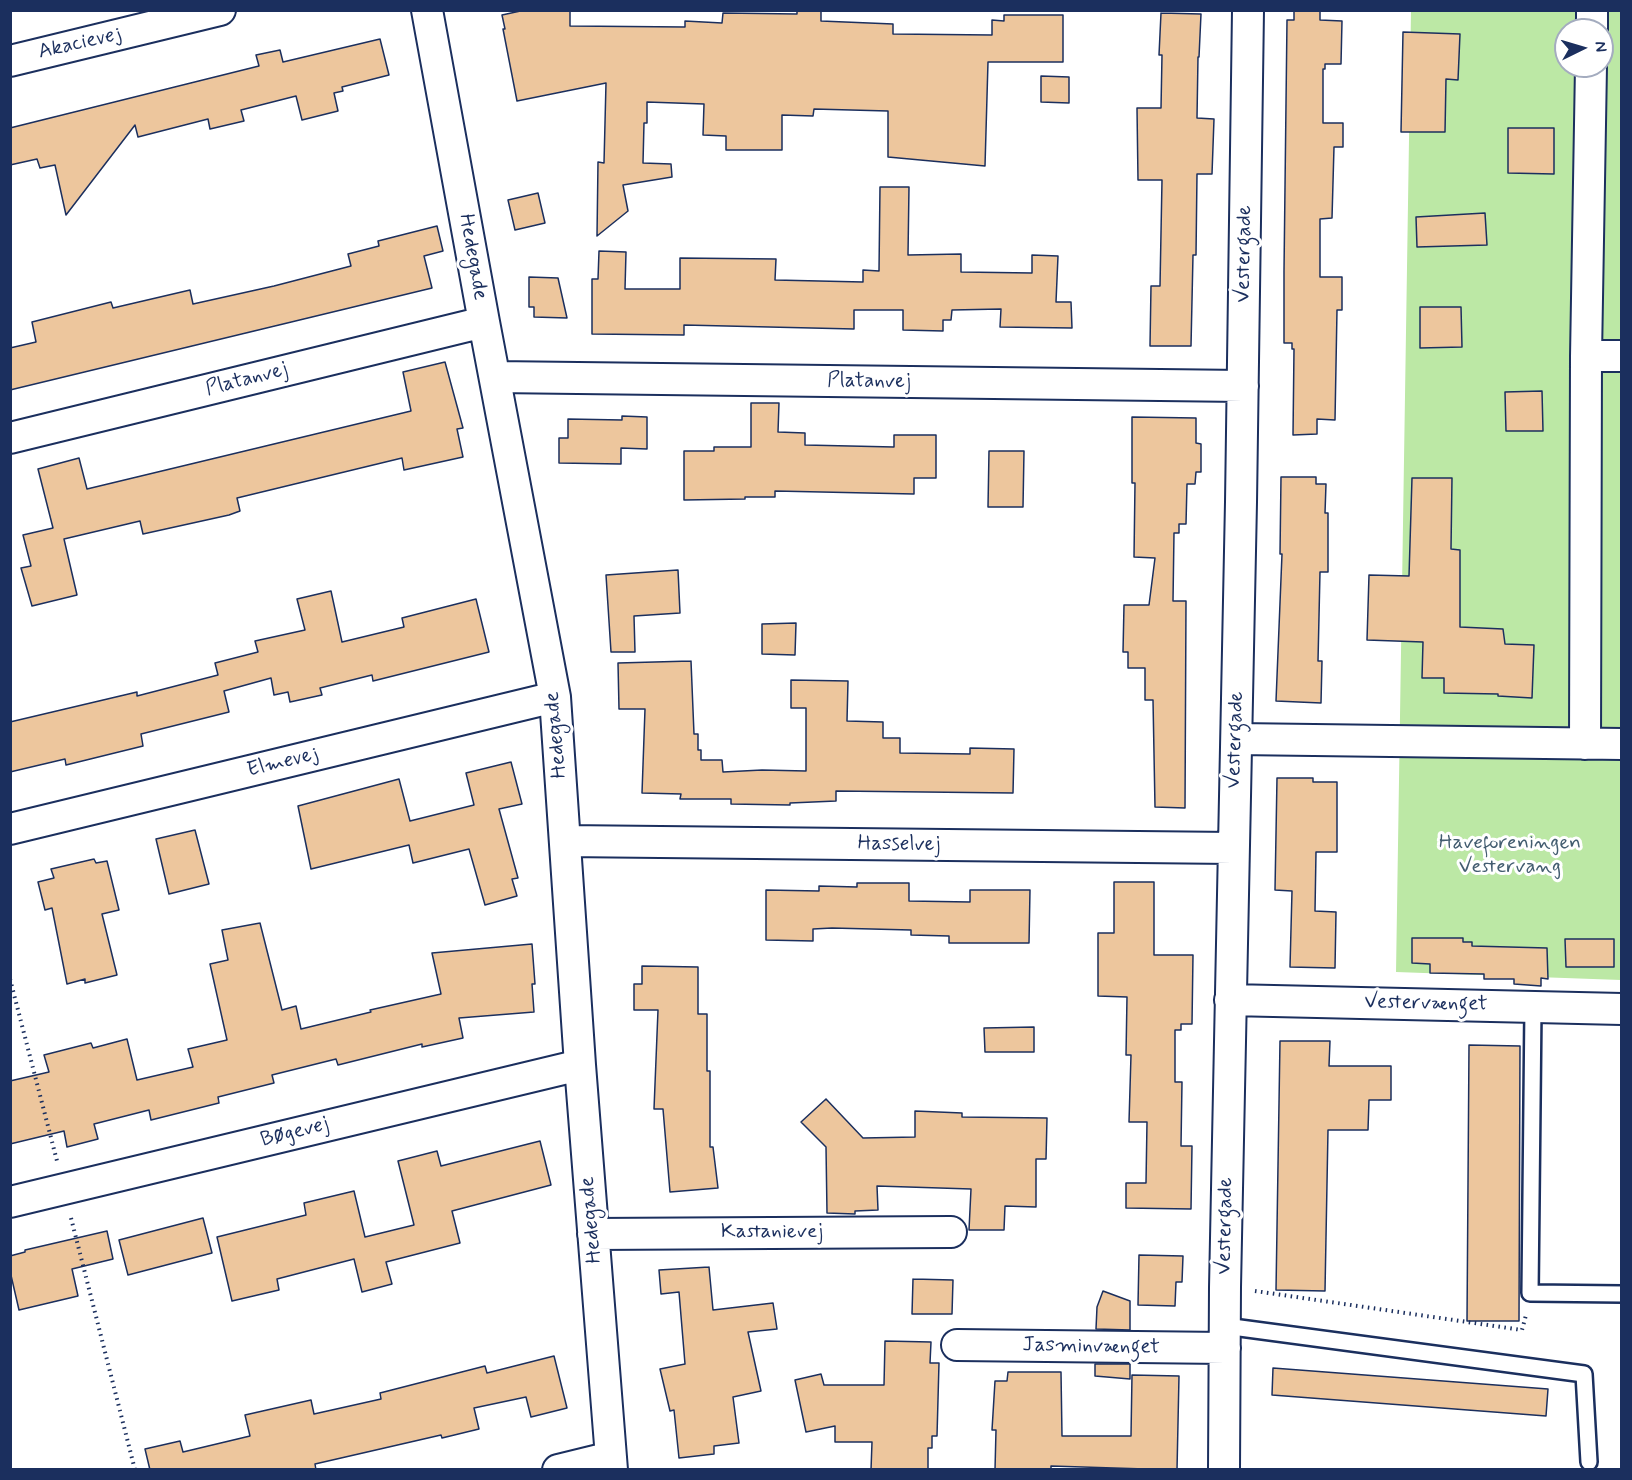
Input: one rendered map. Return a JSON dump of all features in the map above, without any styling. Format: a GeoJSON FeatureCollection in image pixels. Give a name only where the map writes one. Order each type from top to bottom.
{"type":"FeatureCollection","features":[{"type":"Feature","properties":{"kind":"street","name":"Akacievej"},"geometry":{"type":"LineString","coordinates":[[10,60],[220,10]]}},
{"type":"Feature","properties":{"kind":"street","name":"Hedegade"},"geometry":{"type":"LineString","coordinates":[[427,10],[555,697],[580,1065],[612,1463]]}},
{"type":"Feature","properties":{"kind":"street","name":"Vestergade"},"geometry":{"type":"LineString","coordinates":[[1224,1470],[1225,1287],[1237,739],[1248,10]]}},
{"type":"Feature","properties":{"kind":"street"},"geometry":{"type":"LineString","coordinates":[[1585,744],[1586,356],[1591,78]]}},
{"type":"Feature","properties":{"kind":"street","name":"Platanvej"},"geometry":{"type":"LineString","coordinates":[[10,438],[484,322]]}},
{"type":"Feature","properties":{"kind":"street"},"geometry":{"type":"LineString","coordinates":[[1586,356],[1622,356]]}},
{"type":"Feature","properties":{"kind":"street","name":"Platanvej"},"geometry":{"type":"LineString","coordinates":[[495,377],[1243,386]]}},
{"type":"Feature","properties":{"kind":"street","name":"Elmevej"},"geometry":{"type":"LineString","coordinates":[[10,829],[555,697]]}},
{"type":"Feature","properties":{"kind":"street"},"geometry":{"type":"LineString","coordinates":[[1237,739],[1622,744]]}},
{"type":"Feature","properties":{"kind":"street","name":"Hasselvej"},"geometry":{"type":"LineString","coordinates":[[565,841],[1233,848]]}},
{"type":"Feature","properties":{"kind":"street","name":"Vestervænget"},"geometry":{"type":"LineString","coordinates":[[1230,1000],[1622,1008]]}},
{"type":"Feature","properties":{"kind":"street","name":"Bøgevej"},"geometry":{"type":"LineString","coordinates":[[10,1202],[580,1065]]}},
{"type":"Feature","properties":{"kind":"street","name":"Kastanievej"},"geometry":{"type":"LineString","coordinates":[[593,1234],[951,1232]]}},
{"type":"Feature","properties":{"kind":"street","name":"Jasminvænget"},"geometry":{"type":"LineString","coordinates":[[957,1345],[1225,1337]]}},
{"type":"Feature","properties":{"kind":"street"},"geometry":{"type":"LineString","coordinates":[[558,1470],[612,1463]]}},
{"type":"Feature","properties":{"kind":"lane"},"geometry":{"type":"LineString","coordinates":[[1533,1007],[1530,1293],[1622,1294]]}},
{"type":"Feature","properties":{"kind":"lane"},"geometry":{"type":"LineString","coordinates":[[1225,1337],[1584,1374],[1589,1462]]}},
{"type":"Feature","properties":{"kind":"path"},"geometry":{"type":"LineString","coordinates":[[10,979],[135,1470]]}},
{"type":"Feature","properties":{"kind":"path"},"geometry":{"type":"LineString","coordinates":[[1225,1287],[1522,1330],[1530,1293]]}},
{"type":"Feature","properties":{"kind":"green space","name":"Haveforeningen Vestervang"},"geometry":{"type":"Polygon","coordinates":[[[1411,11],[1621,11],[1621,980],[1396,972],[1411,11]]]}},
{"type":"Feature","properties":{"kind":"building"},"geometry":{"type":"Polygon","coordinates":[[[525,10],[570,10],[570,26],[685,27],[685,21],[722,23],[723,13],[797,14],[797,10],[821,10],[821,21],[893,24],[893,34],[992,35],[992,20],[1004,21],[1004,15],[1063,15],[1063,62],[988,62],[985,166],[888,157],[888,111],[814,109],[813,116],[782,115],[782,150],[726,150],[726,136],[703,135],[704,104],[647,102],[643,163],[671,164],[672,177],[623,185],[628,211],[597,236],[598,162],[604,163],[606,83],[517,101],[502,15],[525,10]]]}},
{"type":"Feature","properties":{"kind":"building"},"geometry":{"type":"Polygon","coordinates":[[[1294,10],[1320,10],[1320,20],[1342,21],[1341,64],[1325,64],[1325,69],[1323,69],[1323,123],[1343,123],[1343,147],[1334,147],[1332,218],[1320,219],[1320,277],[1342,277],[1342,310],[1337,310],[1335,420],[1317,419],[1317,434],[1293,435],[1294,349],[1292,349],[1292,343],[1284,343],[1284,271],[1287,20],[1294,20],[1294,10]]]}},
{"type":"Feature","properties":{"kind":"building"},"geometry":{"type":"Polygon","coordinates":[[[1161,13],[1201,14],[1197,118],[1214,119],[1212,174],[1197,174],[1196,255],[1193,255],[1191,346],[1150,346],[1151,286],[1160,286],[1162,180],[1138,180],[1137,108],[1161,108],[1162,55],[1159,55],[1161,13]]]}},
{"type":"Feature","properties":{"kind":"building"},"geometry":{"type":"Polygon","coordinates":[[[1403,32],[1460,34],[1458,80],[1446,79],[1445,132],[1401,132],[1403,32]]]}},
{"type":"Feature","properties":{"kind":"building"},"geometry":{"type":"Polygon","coordinates":[[[380,39],[389,75],[342,87],[343,91],[334,93],[338,111],[302,120],[296,96],[241,110],[244,121],[210,129],[208,119],[138,137],[135,125],[66,215],[55,165],[40,168],[37,159],[10,165],[10,128],[259,66],[256,55],[280,50],[283,62],[380,39]]]}},
{"type":"Feature","properties":{"kind":"building"},"geometry":{"type":"Polygon","coordinates":[[[1041,76],[1069,77],[1069,103],[1041,102],[1041,76]]]}},
{"type":"Feature","properties":{"kind":"building"},"geometry":{"type":"Polygon","coordinates":[[[1508,128],[1554,128],[1554,174],[1508,173],[1508,128]]]}},
{"type":"Feature","properties":{"kind":"building"},"geometry":{"type":"Polygon","coordinates":[[[880,187],[909,187],[908,255],[961,254],[961,272],[1032,273],[1032,255],[1058,256],[1056,302],[1071,302],[1072,328],[1000,327],[1001,309],[952,310],[951,320],[943,320],[943,331],[903,330],[903,310],[854,310],[854,329],[684,325],[684,335],[592,334],[592,279],[598,279],[599,251],[626,252],[625,289],[680,289],[680,258],[776,259],[775,280],[863,282],[863,270],[879,271],[880,187]]]}},
{"type":"Feature","properties":{"kind":"building"},"geometry":{"type":"Polygon","coordinates":[[[538,193],[545,223],[515,230],[508,200],[538,193]]]}},
{"type":"Feature","properties":{"kind":"building"},"geometry":{"type":"Polygon","coordinates":[[[1485,213],[1487,245],[1417,247],[1416,217],[1485,213]]]}},
{"type":"Feature","properties":{"kind":"building"},"geometry":{"type":"Polygon","coordinates":[[[437,226],[443,251],[424,256],[432,288],[10,390],[10,348],[36,342],[32,322],[111,302],[113,308],[190,290],[193,304],[274,286],[351,266],[348,254],[379,246],[378,241],[437,226]]]}},
{"type":"Feature","properties":{"kind":"building"},"geometry":{"type":"Polygon","coordinates":[[[529,277],[558,278],[567,318],[534,317],[534,307],[529,307],[529,277]]]}},
{"type":"Feature","properties":{"kind":"building"},"geometry":{"type":"Polygon","coordinates":[[[1420,307],[1461,307],[1462,347],[1420,348],[1420,307]]]}},
{"type":"Feature","properties":{"kind":"building"},"geometry":{"type":"Polygon","coordinates":[[[445,362],[463,428],[457,429],[463,457],[404,470],[402,458],[237,498],[240,511],[229,515],[143,534],[140,521],[64,539],[77,595],[32,606],[21,568],[31,566],[23,535],[53,528],[38,469],[79,458],[87,489],[411,411],[403,372],[445,362]]]}},
{"type":"Feature","properties":{"kind":"building"},"geometry":{"type":"Polygon","coordinates":[[[1542,391],[1543,431],[1506,431],[1505,392],[1542,391]]]}},
{"type":"Feature","properties":{"kind":"building"},"geometry":{"type":"Polygon","coordinates":[[[751,403],[779,403],[778,432],[805,433],[805,445],[894,447],[894,435],[936,435],[936,478],[914,478],[914,494],[775,491],[775,497],[684,500],[684,451],[714,451],[714,447],[751,447],[751,403]]]}},
{"type":"Feature","properties":{"kind":"building"},"geometry":{"type":"Polygon","coordinates":[[[622,416],[647,417],[647,449],[621,448],[621,464],[559,463],[559,438],[568,438],[568,419],[622,420],[622,416]]]}},
{"type":"Feature","properties":{"kind":"building"},"geometry":{"type":"Polygon","coordinates":[[[1132,417],[1196,418],[1196,443],[1201,444],[1201,472],[1196,472],[1195,484],[1187,484],[1186,524],[1179,524],[1179,533],[1174,533],[1173,601],[1186,601],[1185,808],[1155,807],[1153,700],[1145,700],[1145,668],[1128,668],[1128,652],[1123,652],[1124,605],[1149,605],[1155,558],[1134,557],[1135,483],[1132,483],[1132,417]]]}},
{"type":"Feature","properties":{"kind":"building"},"geometry":{"type":"Polygon","coordinates":[[[989,451],[1024,451],[1023,507],[988,507],[989,451]]]}},
{"type":"Feature","properties":{"kind":"building"},"geometry":{"type":"Polygon","coordinates":[[[1281,477],[1316,477],[1316,484],[1326,484],[1328,572],[1320,572],[1318,661],[1322,661],[1321,703],[1276,701],[1282,554],[1280,554],[1281,477]]]}},
{"type":"Feature","properties":{"kind":"building"},"geometry":{"type":"Polygon","coordinates":[[[1412,478],[1452,478],[1451,549],[1460,550],[1460,627],[1503,629],[1505,644],[1534,645],[1532,698],[1498,696],[1498,694],[1444,693],[1444,678],[1422,678],[1423,642],[1367,640],[1369,575],[1409,576],[1412,478]]]}},
{"type":"Feature","properties":{"kind":"building"},"geometry":{"type":"Polygon","coordinates":[[[678,570],[680,613],[634,616],[635,652],[611,652],[606,575],[678,570]]]}},
{"type":"Feature","properties":{"kind":"building"},"geometry":{"type":"Polygon","coordinates":[[[331,591],[342,642],[404,627],[402,618],[476,599],[489,652],[373,681],[372,675],[320,688],[322,695],[290,702],[288,692],[274,695],[271,678],[224,691],[229,712],[141,734],[143,746],[66,765],[65,759],[10,772],[10,722],[137,692],[137,696],[218,675],[215,663],[258,652],[255,641],[305,630],[297,599],[331,591]]]}},
{"type":"Feature","properties":{"kind":"building"},"geometry":{"type":"Polygon","coordinates":[[[796,623],[795,655],[762,654],[762,624],[796,623]]]}},
{"type":"Feature","properties":{"kind":"building"},"geometry":{"type":"Polygon","coordinates":[[[691,661],[694,734],[698,734],[698,750],[701,750],[701,760],[722,760],[723,772],[806,771],[806,708],[791,708],[791,680],[848,681],[847,721],[883,722],[883,738],[900,738],[900,753],[970,754],[970,748],[1014,749],[1013,793],[836,791],[836,801],[790,803],[790,805],[731,804],[731,799],[680,799],[681,794],[642,793],[645,709],[619,709],[618,663],[691,661]]]}},
{"type":"Feature","properties":{"kind":"building"},"geometry":{"type":"Polygon","coordinates":[[[511,762],[522,804],[499,809],[518,878],[512,879],[517,896],[485,905],[469,849],[413,863],[409,845],[311,869],[298,806],[399,779],[410,821],[474,805],[466,773],[511,762]]]}},
{"type":"Feature","properties":{"kind":"building"},"geometry":{"type":"Polygon","coordinates":[[[1277,778],[1313,778],[1313,782],[1337,782],[1337,852],[1316,852],[1315,911],[1336,912],[1335,968],[1290,967],[1292,891],[1275,890],[1277,778]]]}},
{"type":"Feature","properties":{"kind":"building"},"geometry":{"type":"Polygon","coordinates":[[[195,830],[209,884],[169,894],[156,839],[195,830]]]}},
{"type":"Feature","properties":{"kind":"building"},"geometry":{"type":"Polygon","coordinates":[[[94,859],[96,863],[107,861],[119,910],[102,914],[117,975],[85,983],[85,979],[67,984],[52,908],[45,910],[38,882],[54,878],[51,869],[94,859]]]}},
{"type":"Feature","properties":{"kind":"building"},"geometry":{"type":"Polygon","coordinates":[[[1114,882],[1154,882],[1154,955],[1193,955],[1192,1024],[1181,1024],[1181,1030],[1175,1030],[1175,1082],[1182,1082],[1181,1146],[1192,1146],[1191,1209],[1126,1208],[1126,1183],[1146,1183],[1147,1122],[1129,1122],[1131,1055],[1126,1055],[1127,997],[1098,996],[1098,933],[1114,933],[1114,882]]]}},
{"type":"Feature","properties":{"kind":"building"},"geometry":{"type":"Polygon","coordinates":[[[857,883],[909,883],[909,901],[970,902],[970,890],[1030,890],[1029,943],[949,943],[949,936],[911,935],[911,930],[832,928],[813,929],[813,941],[766,940],[766,890],[819,891],[819,886],[857,887],[857,883]]]}},
{"type":"Feature","properties":{"kind":"building"},"geometry":{"type":"Polygon","coordinates":[[[260,923],[282,1010],[296,1006],[301,1029],[441,994],[432,953],[532,944],[535,984],[532,984],[534,1012],[459,1018],[463,1038],[422,1047],[422,1044],[338,1065],[336,1059],[272,1075],[274,1083],[218,1097],[219,1103],[151,1120],[149,1110],[94,1124],[98,1139],[67,1147],[64,1131],[10,1144],[10,1081],[49,1072],[44,1055],[91,1043],[93,1048],[127,1039],[137,1080],[193,1067],[188,1049],[227,1040],[210,964],[228,960],[222,930],[260,923]]]}},
{"type":"Feature","properties":{"kind":"building"},"geometry":{"type":"Polygon","coordinates":[[[1412,938],[1463,938],[1463,942],[1472,942],[1472,946],[1547,948],[1548,979],[1541,978],[1541,986],[1514,984],[1514,979],[1484,979],[1484,974],[1430,973],[1430,964],[1412,963],[1412,938]]]}},
{"type":"Feature","properties":{"kind":"building"},"geometry":{"type":"Polygon","coordinates":[[[1565,939],[1614,939],[1614,967],[1566,967],[1565,939]]]}},
{"type":"Feature","properties":{"kind":"building"},"geometry":{"type":"Polygon","coordinates":[[[642,966],[698,967],[698,1014],[707,1014],[710,1147],[713,1147],[718,1188],[670,1192],[663,1109],[654,1109],[658,1010],[634,1010],[634,984],[642,984],[642,966]]]}},
{"type":"Feature","properties":{"kind":"building"},"geometry":{"type":"Polygon","coordinates":[[[1034,1027],[1034,1052],[985,1052],[984,1028],[1034,1027]]]}},
{"type":"Feature","properties":{"kind":"building"},"geometry":{"type":"Polygon","coordinates":[[[1280,1041],[1330,1041],[1329,1066],[1391,1066],[1391,1100],[1369,1100],[1368,1130],[1328,1130],[1325,1291],[1276,1290],[1280,1041]]]}},
{"type":"Feature","properties":{"kind":"building"},"geometry":{"type":"Polygon","coordinates":[[[1469,1045],[1520,1046],[1519,1321],[1467,1321],[1469,1045]]]}},
{"type":"Feature","properties":{"kind":"building"},"geometry":{"type":"Polygon","coordinates":[[[826,1099],[863,1138],[915,1137],[915,1111],[962,1113],[962,1117],[1047,1118],[1046,1159],[1036,1159],[1036,1207],[1005,1206],[1004,1230],[969,1230],[971,1189],[877,1186],[878,1210],[855,1211],[855,1214],[827,1213],[826,1147],[801,1122],[826,1099]]]}},
{"type":"Feature","properties":{"kind":"building"},"geometry":{"type":"Polygon","coordinates":[[[540,1141],[551,1185],[452,1211],[460,1243],[386,1262],[392,1284],[362,1292],[354,1259],[277,1279],[279,1290],[232,1301],[217,1237],[306,1215],[304,1203],[354,1191],[365,1237],[414,1225],[398,1161],[437,1151],[441,1166],[540,1141]]]}},
{"type":"Feature","properties":{"kind":"building"},"geometry":{"type":"Polygon","coordinates":[[[203,1218],[212,1253],[128,1275],[119,1240],[203,1218]]]}},
{"type":"Feature","properties":{"kind":"building"},"geometry":{"type":"Polygon","coordinates":[[[107,1231],[113,1259],[72,1269],[78,1296],[19,1310],[10,1271],[10,1256],[25,1252],[25,1250],[107,1231]]]}},
{"type":"Feature","properties":{"kind":"building"},"geometry":{"type":"Polygon","coordinates":[[[1139,1255],[1183,1256],[1182,1282],[1176,1282],[1175,1306],[1138,1305],[1139,1255]]]}},
{"type":"Feature","properties":{"kind":"building"},"geometry":{"type":"Polygon","coordinates":[[[709,1267],[713,1310],[773,1303],[777,1329],[748,1332],[761,1391],[733,1397],[739,1443],[714,1446],[714,1454],[679,1458],[674,1410],[670,1411],[660,1369],[685,1364],[679,1292],[661,1294],[659,1270],[709,1267]]]}},
{"type":"Feature","properties":{"kind":"building"},"geometry":{"type":"Polygon","coordinates":[[[913,1279],[953,1280],[952,1314],[912,1314],[913,1279]]]}},
{"type":"Feature","properties":{"kind":"building"},"geometry":{"type":"Polygon","coordinates":[[[1103,1291],[1130,1301],[1130,1330],[1096,1329],[1097,1307],[1103,1291]]]}},
{"type":"Feature","properties":{"kind":"building"},"geometry":{"type":"Polygon","coordinates":[[[885,1341],[931,1342],[930,1363],[939,1363],[937,1436],[932,1436],[932,1448],[928,1448],[928,1470],[871,1470],[872,1442],[835,1442],[835,1426],[806,1432],[795,1380],[821,1374],[824,1385],[884,1385],[885,1341]]]}},
{"type":"Feature","properties":{"kind":"building"},"geometry":{"type":"Polygon","coordinates":[[[554,1356],[567,1408],[531,1417],[526,1397],[474,1408],[479,1429],[442,1438],[441,1435],[315,1464],[316,1470],[150,1470],[145,1449],[180,1441],[183,1452],[250,1436],[245,1415],[311,1400],[314,1414],[381,1399],[380,1393],[485,1366],[487,1373],[554,1356]]]}},
{"type":"Feature","properties":{"kind":"building"},"geometry":{"type":"Polygon","coordinates":[[[1095,1364],[1130,1364],[1130,1379],[1095,1376],[1095,1364]]]}},
{"type":"Feature","properties":{"kind":"building"},"geometry":{"type":"Polygon","coordinates":[[[1273,1368],[1548,1389],[1546,1416],[1272,1395],[1273,1368]]]}},
{"type":"Feature","properties":{"kind":"building"},"geometry":{"type":"Polygon","coordinates":[[[1008,1372],[1061,1372],[1062,1436],[1131,1436],[1132,1375],[1179,1376],[1177,1470],[1051,1466],[1051,1470],[995,1470],[996,1430],[992,1430],[995,1381],[1007,1381],[1008,1372]]]}}]}
